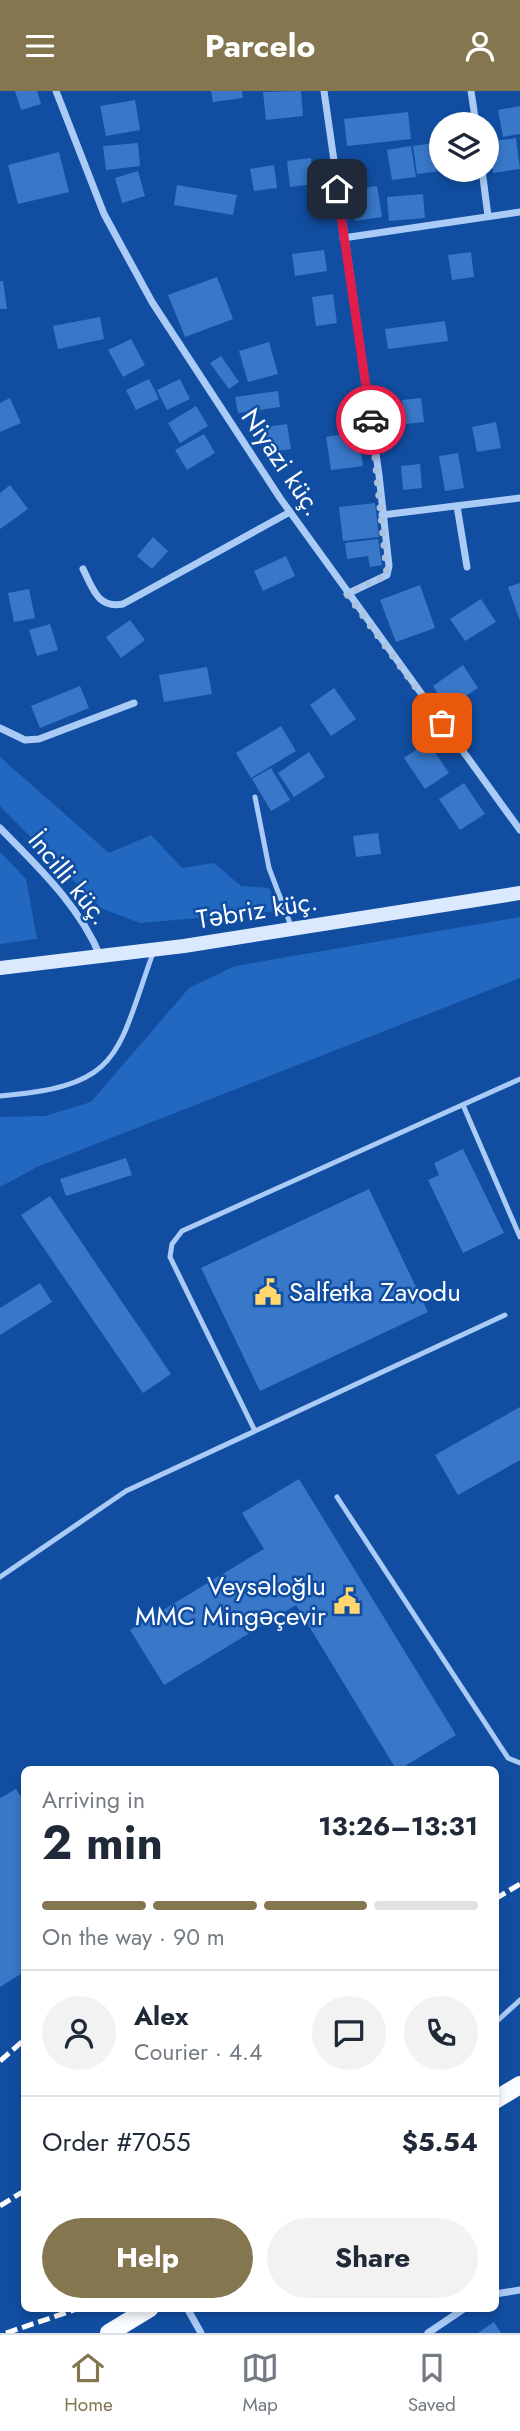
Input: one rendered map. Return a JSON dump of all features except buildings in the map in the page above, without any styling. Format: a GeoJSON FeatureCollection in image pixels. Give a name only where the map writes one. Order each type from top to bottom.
{"type":"FeatureCollection","features":[{"type":"Feature","properties":{"kind":"main road"},"geometry":{"type":"LineString","coordinates":[[499,2098],[520,2085]]}},
{"type":"Feature","properties":{"kind":"main road"},"geometry":{"type":"LineString","coordinates":[[109,2333],[142,2312]]}},
{"type":"Feature","properties":{"kind":"street","name":"Niyazi küç."},"geometry":{"type":"LineString","coordinates":[[56,91],[104,214],[152,302],[347,594],[520,830]]}},
{"type":"Feature","properties":{"kind":"street"},"geometry":{"type":"LineString","coordinates":[[324,91],[382,515],[387,575],[347,594]]}},
{"type":"Feature","properties":{"kind":"street"},"geometry":{"type":"LineString","coordinates":[[471,91],[474,112]]}},
{"type":"Feature","properties":{"kind":"street"},"geometry":{"type":"LineString","coordinates":[[484,182],[488,216]]}},
{"type":"Feature","properties":{"kind":"street"},"geometry":{"type":"LineString","coordinates":[[343,238],[520,212]]}},
{"type":"Feature","properties":{"kind":"street"},"geometry":{"type":"LineString","coordinates":[[382,515],[520,498]]}},
{"type":"Feature","properties":{"kind":"street"},"geometry":{"type":"LineString","coordinates":[[457,506],[467,567]]}},
{"type":"Feature","properties":{"kind":"street"},"geometry":{"type":"LineString","coordinates":[[83,569],[100,601],[110,606],[123,604],[290,512]]}},
{"type":"Feature","properties":{"kind":"street"},"geometry":{"type":"LineString","coordinates":[[0,728],[25,740],[39,739],[134,703]]}},
{"type":"Feature","properties":{"kind":"street","name":"İncilli küç."},"geometry":{"type":"LineString","coordinates":[[0,828],[77,913],[91,933],[101,957]]}},
{"type":"Feature","properties":{"kind":"street","name":"Təbriz küç."},"geometry":{"type":"LineString","coordinates":[[0,968],[154,950],[520,894]]}},
{"type":"Feature","properties":{"kind":"street"},"geometry":{"type":"LineString","coordinates":[[499,2293],[520,2290]]}},
{"type":"Feature","properties":{"kind":"street"},"geometry":{"type":"LineString","coordinates":[[189,2312],[201,2333]]}},
{"type":"Feature","properties":{"kind":"street"},"geometry":{"type":"LineString","coordinates":[[428,2333],[459,2312]]}},
{"type":"Feature","properties":{"kind":"lane"},"geometry":{"type":"LineString","coordinates":[[255,797],[269,868],[292,929]]}},
{"type":"Feature","properties":{"kind":"lane"},"geometry":{"type":"LineString","coordinates":[[0,1096],[49,1091],[81,1082],[103,1067],[120,1046],[154,950]]}},
{"type":"Feature","properties":{"kind":"lane"},"geometry":{"type":"LineString","coordinates":[[254,1429],[170,1257],[172,1244],[182,1231],[520,1079]]}},
{"type":"Feature","properties":{"kind":"lane"},"geometry":{"type":"LineString","coordinates":[[463,1105],[520,1237]]}},
{"type":"Feature","properties":{"kind":"lane"},"geometry":{"type":"LineString","coordinates":[[0,1577],[126,1491],[254,1429],[505,1315]]}},
{"type":"Feature","properties":{"kind":"lane"},"geometry":{"type":"LineString","coordinates":[[337,1497],[508,1758],[520,1763]]}},
{"type":"Feature","properties":{"kind":"lane"},"geometry":{"type":"LineString","coordinates":[[499,2019],[520,2000]]}},
{"type":"Feature","properties":{"kind":"shaded area"},"geometry":{"type":"Polygon","coordinates":[[[0,757],[109,853],[151,835],[182,868],[214,863],[241,886],[269,888],[278,911],[140,923],[101,908],[0,806],[0,757]]]}},
{"type":"Feature","properties":{"kind":"shaded area"},"geometry":{"type":"Polygon","coordinates":[[[0,852],[26,879],[37,939],[0,944],[0,852]]]}},
{"type":"Feature","properties":{"kind":"shaded area"},"geometry":{"type":"Polygon","coordinates":[[[520,917],[520,978],[37,1167],[0,1187],[0,1117],[45,1116],[91,1102],[189,988],[235,966],[520,917]]]}},
{"type":"Feature","properties":{"kind":"railway"},"geometry":{"type":"LineString","coordinates":[[499,1897],[520,1884]]}},
{"type":"Feature","properties":{"kind":"railway"},"geometry":{"type":"LineString","coordinates":[[0,2061],[21,2043]]}},
{"type":"Feature","properties":{"kind":"railway"},"geometry":{"type":"LineString","coordinates":[[0,2206],[21,2193]]}},
{"type":"Feature","properties":{"kind":"railway"},"geometry":{"type":"LineString","coordinates":[[6,2333],[68,2312]]}},
{"type":"Feature","properties":{"kind":"way so far"},"geometry":{"type":"LineString","coordinates":[[371,420],[379,475],[387,575],[347,594],[442,723]]}},
{"type":"Feature","properties":{"kind":"place","name":"Salfetka Zavodu"},"geometry":{"type":"Point","coordinates":[268,1292]}},
{"type":"Feature","properties":{"kind":"place","name":"Veysəloğlu MMC Mingəçevir"},"geometry":{"type":"Point","coordinates":[347,1601]}},
{"type":"Feature","properties":{"kind":"route"},"geometry":{"type":"LineString","coordinates":[[337,189],[371,420]]}}]}
